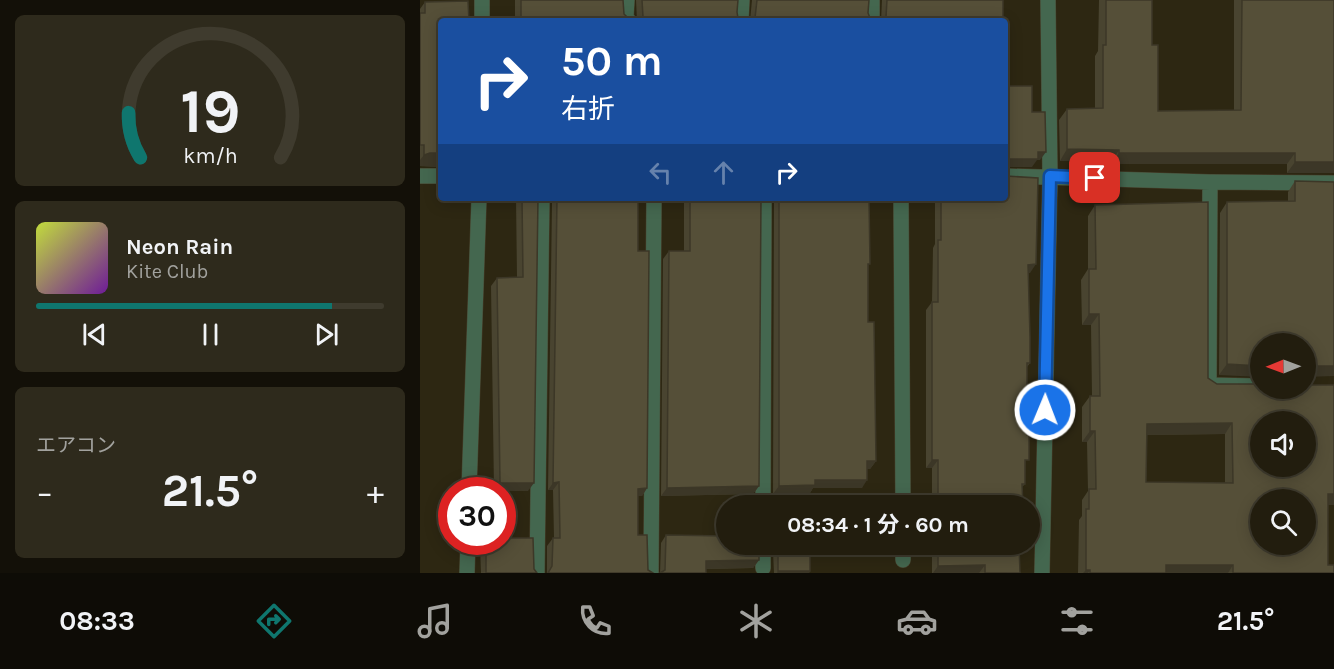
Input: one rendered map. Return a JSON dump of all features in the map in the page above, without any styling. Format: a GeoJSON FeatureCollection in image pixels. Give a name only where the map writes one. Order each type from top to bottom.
{"type":"FeatureCollection","features":[{"type":"Feature","properties":{"kind":"street"},"geometry":{"type":"LineString","coordinates":[[482,0],[482,18]]}},
{"type":"Feature","properties":{"kind":"street"},"geometry":{"type":"LineString","coordinates":[[627,0],[627,18]]}},
{"type":"Feature","properties":{"kind":"street"},"geometry":{"type":"LineString","coordinates":[[741,18],[742,0]]}},
{"type":"Feature","properties":{"kind":"street"},"geometry":{"type":"LineString","coordinates":[[872,0],[872,18]]}},
{"type":"Feature","properties":{"kind":"street"},"geometry":{"type":"LineString","coordinates":[[1042,573],[1050,176],[1048,0]]}},
{"type":"Feature","properties":{"kind":"street"},"geometry":{"type":"LineString","coordinates":[[420,176],[438,176]]}},
{"type":"Feature","properties":{"kind":"street"},"geometry":{"type":"LineString","coordinates":[[1008,176],[1210,183],[1334,183]]}},
{"type":"Feature","properties":{"kind":"street"},"geometry":{"type":"LineString","coordinates":[[1210,183],[1209,385],[1250,386]]}},
{"type":"Feature","properties":{"kind":"street"},"geometry":{"type":"LineString","coordinates":[[470,477],[479,201]]}},
{"type":"Feature","properties":{"kind":"street"},"geometry":{"type":"LineString","coordinates":[[537,573],[542,201]]}},
{"type":"Feature","properties":{"kind":"street"},"geometry":{"type":"LineString","coordinates":[[651,573],[654,201]]}},
{"type":"Feature","properties":{"kind":"street"},"geometry":{"type":"LineString","coordinates":[[763,495],[764,201]]}},
{"type":"Feature","properties":{"kind":"street"},"geometry":{"type":"LineString","coordinates":[[902,201],[903,495]]}},
{"type":"Feature","properties":{"kind":"street"},"geometry":{"type":"LineString","coordinates":[[467,573],[468,555]]}},
{"type":"Feature","properties":{"kind":"street"},"geometry":{"type":"LineString","coordinates":[[763,555],[763,568]]}},
{"type":"Feature","properties":{"kind":"building"},"geometry":{"type":"Polygon","coordinates":[[[521,0],[623,0],[624,14],[628,18],[521,18],[521,0]]]}},
{"type":"Feature","properties":{"kind":"building"},"geometry":{"type":"Polygon","coordinates":[[[642,0],[738,0],[738,18],[643,17],[642,0]]]}},
{"type":"Feature","properties":{"kind":"building"},"geometry":{"type":"Polygon","coordinates":[[[757,0],[869,0],[870,18],[755,18],[757,0]]]}},
{"type":"Feature","properties":{"kind":"building"},"geometry":{"type":"Polygon","coordinates":[[[887,0],[1003,0],[1003,18],[886,17],[887,0]]]}},
{"type":"Feature","properties":{"kind":"building"},"geometry":{"type":"Polygon","coordinates":[[[1106,0],[1152,0],[1152,45],[1158,45],[1158,111],[1241,110],[1242,0],[1334,0],[1334,162],[1295,162],[1295,153],[1119,153],[1119,150],[1067,149],[1067,109],[1103,108],[1106,0]]]}},
{"type":"Feature","properties":{"kind":"building"},"geometry":{"type":"Polygon","coordinates":[[[468,1],[469,18],[438,18],[438,153],[424,155],[424,145],[420,145],[420,13],[425,13],[425,2],[468,1]]]}},
{"type":"Feature","properties":{"kind":"building"},"geometry":{"type":"Polygon","coordinates":[[[1008,86],[1032,86],[1032,112],[1045,112],[1046,152],[1038,152],[1038,159],[1008,159],[1008,86]]]}},
{"type":"Feature","properties":{"kind":"building"},"geometry":{"type":"Polygon","coordinates":[[[1008,176],[1038,178],[1036,264],[1028,265],[1030,363],[1027,363],[1027,435],[1029,435],[1029,460],[1025,460],[1022,495],[938,495],[938,460],[932,460],[932,302],[938,302],[938,240],[941,240],[941,201],[1008,201],[1008,176]]]}},
{"type":"Feature","properties":{"kind":"building"},"geometry":{"type":"Polygon","coordinates":[[[1295,181],[1334,182],[1334,366],[1316,366],[1316,333],[1250,333],[1250,365],[1227,364],[1227,202],[1295,201],[1295,181]]]}},
{"type":"Feature","properties":{"kind":"building"},"geometry":{"type":"Polygon","coordinates":[[[522,201],[538,201],[534,483],[516,483],[516,477],[500,477],[497,278],[523,277],[522,201]]]}},
{"type":"Feature","properties":{"kind":"building"},"geometry":{"type":"Polygon","coordinates":[[[557,201],[638,201],[638,251],[649,251],[647,488],[638,489],[638,535],[647,535],[648,570],[653,573],[548,573],[552,566],[553,538],[560,538],[559,482],[553,483],[557,201]]]}},
{"type":"Feature","properties":{"kind":"building"},"geometry":{"type":"Polygon","coordinates":[[[690,201],[761,201],[759,486],[667,488],[669,251],[690,251],[690,201]]]}},
{"type":"Feature","properties":{"kind":"building"},"geometry":{"type":"Polygon","coordinates":[[[779,201],[869,201],[868,322],[874,322],[876,461],[867,461],[867,480],[815,480],[815,485],[779,486],[779,201]]]}},
{"type":"Feature","properties":{"kind":"building"},"geometry":{"type":"Polygon","coordinates":[[[1208,202],[1208,378],[1217,384],[1250,384],[1250,399],[1316,399],[1316,385],[1334,385],[1334,494],[1328,494],[1328,565],[1334,565],[1334,573],[1233,573],[1233,565],[1166,565],[1166,573],[1090,573],[1090,570],[1086,570],[1086,509],[1089,509],[1089,489],[1096,489],[1095,431],[1090,431],[1090,396],[1100,396],[1099,314],[1089,314],[1089,269],[1096,269],[1095,205],[1208,202]],[[1232,423],[1147,424],[1146,482],[1233,483],[1232,423]]]}},
{"type":"Feature","properties":{"kind":"building"},"geometry":{"type":"Polygon","coordinates":[[[666,535],[716,536],[716,555],[759,555],[759,560],[706,561],[706,573],[660,573],[665,570],[666,535]]]}},
{"type":"Feature","properties":{"kind":"building"},"geometry":{"type":"Polygon","coordinates":[[[516,538],[533,538],[534,569],[537,573],[486,573],[486,555],[516,555],[516,538]]]}},
{"type":"Feature","properties":{"kind":"building"},"geometry":{"type":"Polygon","coordinates":[[[778,555],[810,555],[810,571],[778,571],[778,555]]]}},
{"type":"Feature","properties":{"kind":"building"},"geometry":{"type":"Polygon","coordinates":[[[938,555],[1019,555],[1020,573],[985,573],[985,565],[938,566],[938,555]]]}},
{"type":"Feature","properties":{"kind":"route"},"geometry":{"type":"LineString","coordinates":[[1045,410],[1050,176],[1095,178]]}}]}
